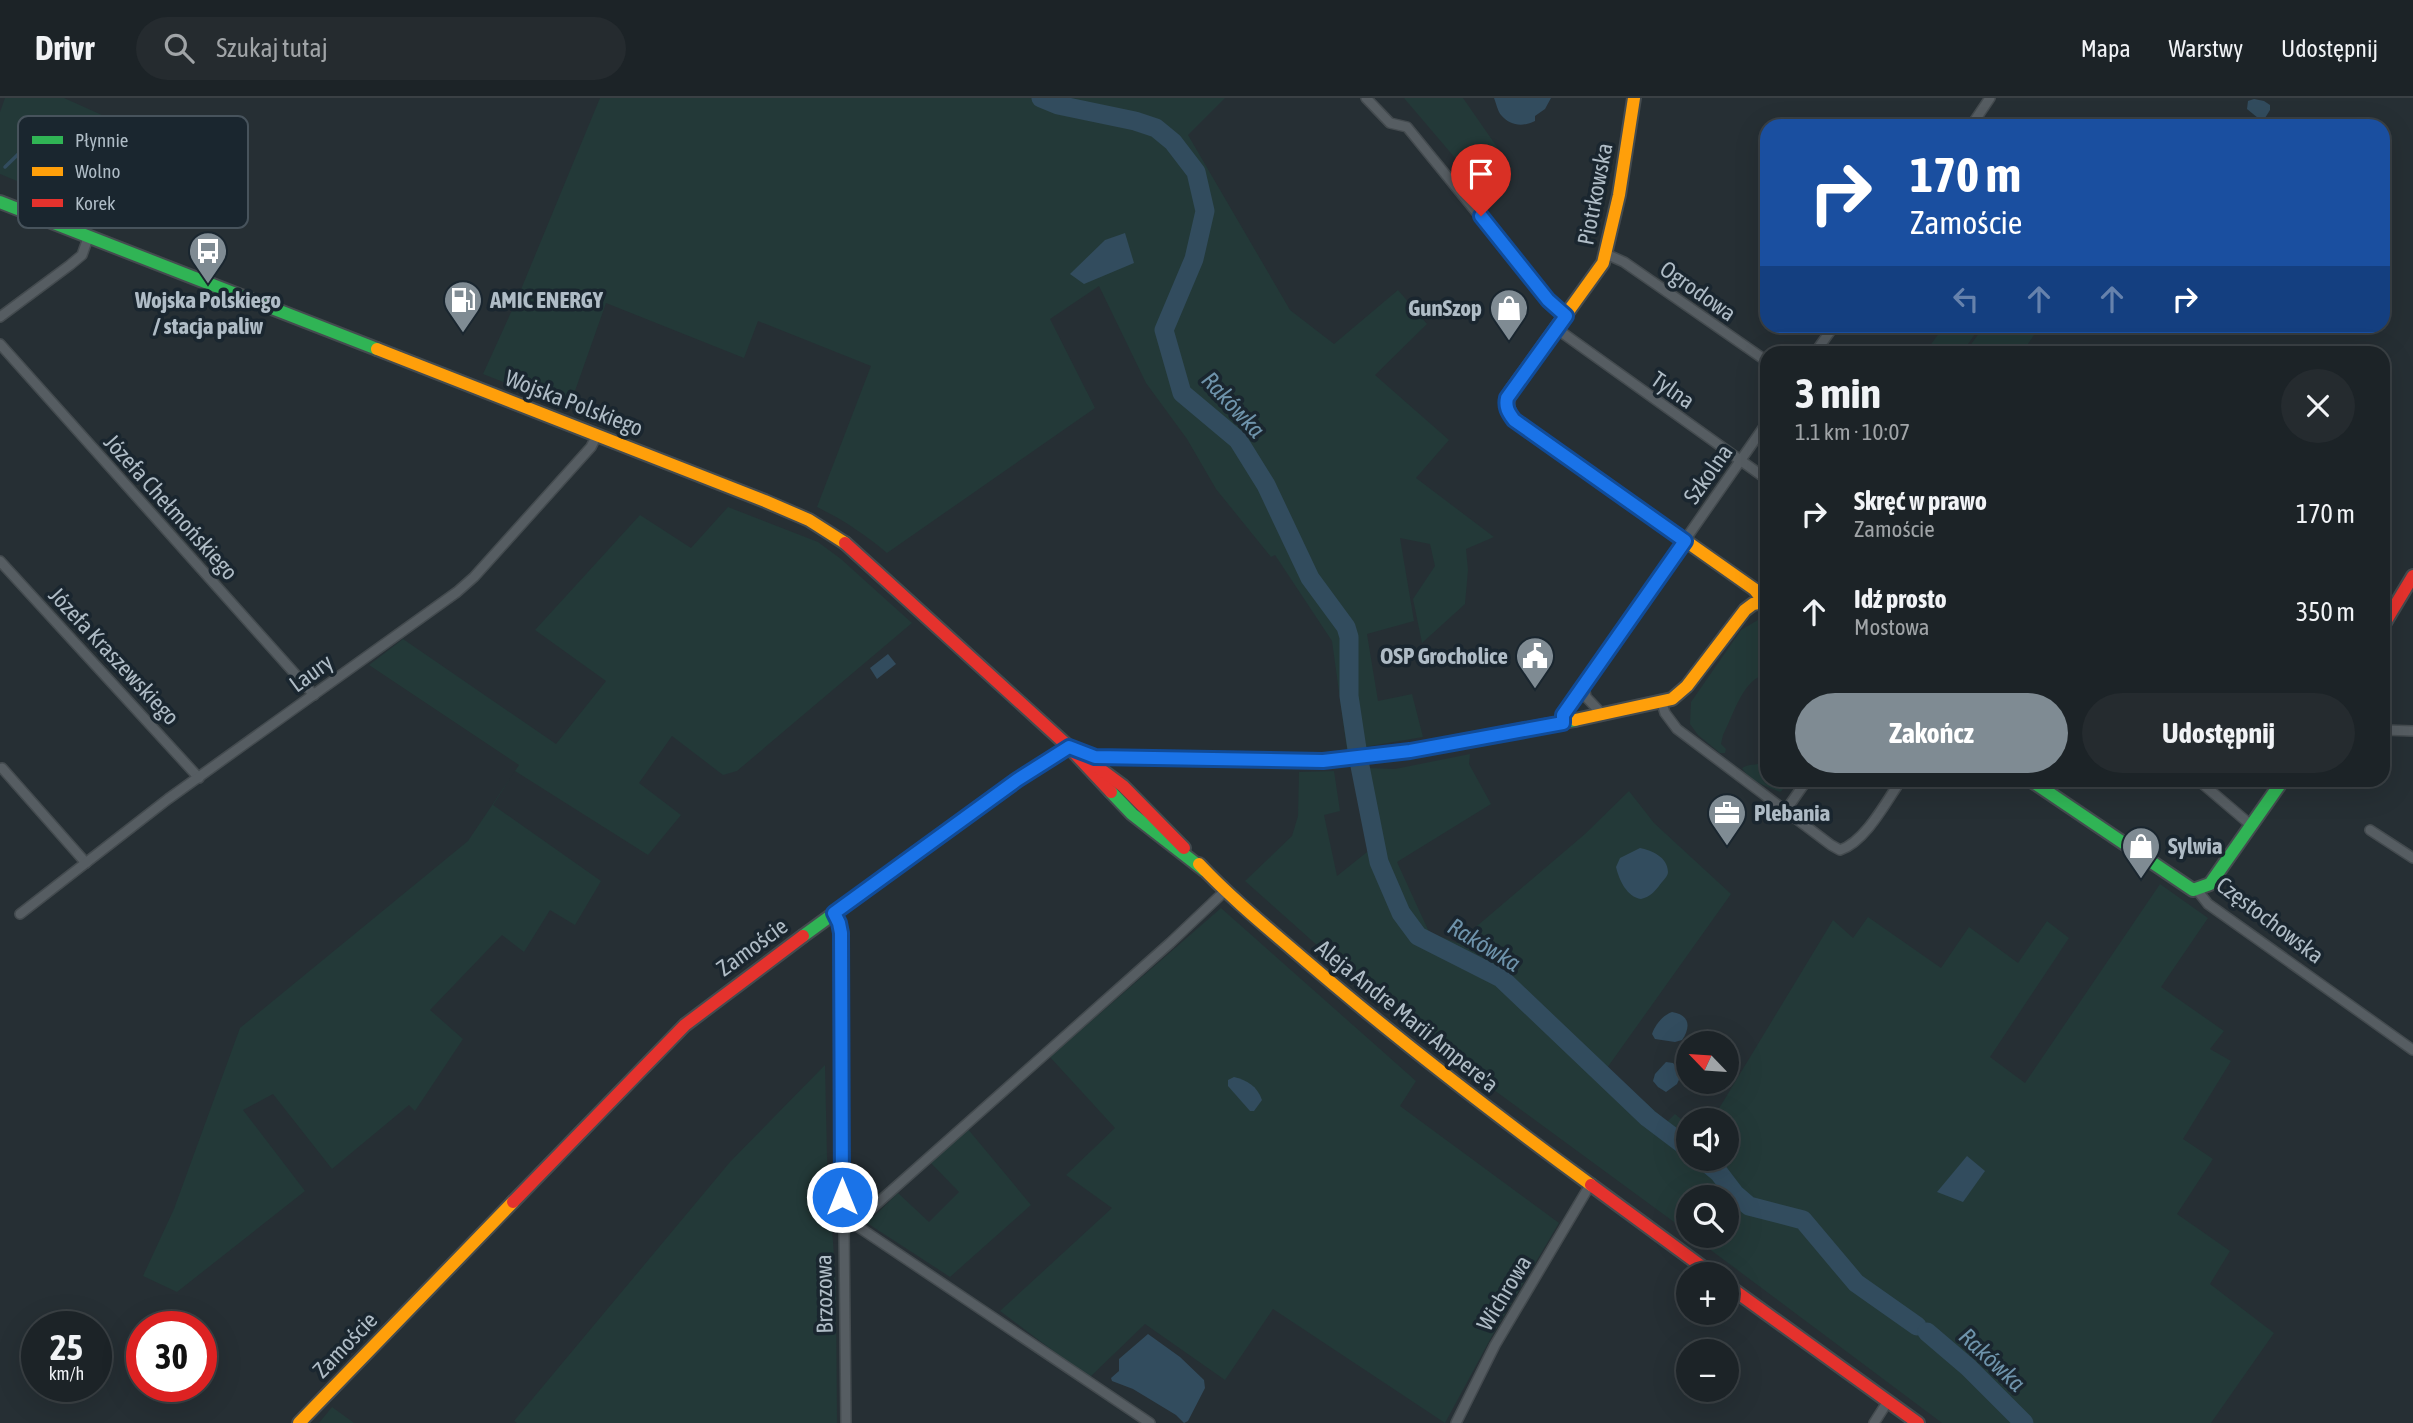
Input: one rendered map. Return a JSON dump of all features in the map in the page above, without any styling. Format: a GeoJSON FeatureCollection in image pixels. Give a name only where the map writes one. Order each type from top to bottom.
{"type":"FeatureCollection","features":[{"type":"Feature","properties":{"kind":"street"},"geometry":{"type":"LineString","coordinates":[[1366,98],[1391,123],[1407,127],[1548,300],[1566,316]]}},
{"type":"Feature","properties":{"kind":"street","name":"Piotrkowska"},"geometry":{"type":"LineString","coordinates":[[1634,98],[1619,195],[1606,254],[1595,275],[1507,398],[1508,413],[1514,420],[1760,595]]}},
{"type":"Feature","properties":{"kind":"street"},"geometry":{"type":"LineString","coordinates":[[1976,119],[1990,98]]}},
{"type":"Feature","properties":{"kind":"street","name":"Wojska Polskiego"},"geometry":{"type":"LineString","coordinates":[[0,202],[18,209]]}},
{"type":"Feature","properties":{"kind":"street","name":"Wojska Polskiego"},"geometry":{"type":"LineString","coordinates":[[64,228],[765,501],[828,531],[893,586],[1069,747]]}},
{"type":"Feature","properties":{"kind":"street"},"geometry":{"type":"LineString","coordinates":[[0,317],[82,255],[88,238]]}},
{"type":"Feature","properties":{"kind":"street","name":"Ogrodowa"},"geometry":{"type":"LineString","coordinates":[[1606,254],[1624,262],[1760,356]]}},
{"type":"Feature","properties":{"kind":"street","name":"Tylna"},"geometry":{"type":"LineString","coordinates":[[1557,329],[1760,475]]}},
{"type":"Feature","properties":{"kind":"street","name":"Józefa Chełmońskiego"},"geometry":{"type":"LineString","coordinates":[[0,344],[314,695]]}},
{"type":"Feature","properties":{"kind":"street","name":"Szkolna"},"geometry":{"type":"LineString","coordinates":[[1563,723],[1563,715],[1760,432]]}},
{"type":"Feature","properties":{"kind":"street","name":"Laury"},"geometry":{"type":"LineString","coordinates":[[20,914],[199,778],[457,592],[474,577],[591,447],[597,435]]}},
{"type":"Feature","properties":{"kind":"street","name":"Józefa Kraszewskiego"},"geometry":{"type":"LineString","coordinates":[[0,561],[199,778]]}},
{"type":"Feature","properties":{"kind":"street"},"geometry":{"type":"LineString","coordinates":[[2390,614],[2413,576]]}},
{"type":"Feature","properties":{"kind":"street"},"geometry":{"type":"LineString","coordinates":[[1069,747],[1095,757],[1128,759],[1301,762],[1348,759],[1563,723],[1662,703],[1672,699],[1687,686],[1736,619],[1753,604],[1760,602]]}},
{"type":"Feature","properties":{"kind":"street"},"geometry":{"type":"LineString","coordinates":[[1584,686],[1586,697],[1603,715]]}},
{"type":"Feature","properties":{"kind":"street"},"geometry":{"type":"LineString","coordinates":[[1662,703],[1676,729],[1840,850],[1850,847],[1861,837],[1896,787]]}},
{"type":"Feature","properties":{"kind":"street"},"geometry":{"type":"LineString","coordinates":[[2390,730],[2413,731]]}},
{"type":"Feature","properties":{"kind":"street","name":"Aleja Andre Marii Ampere'a"},"geometry":{"type":"LineString","coordinates":[[1069,747],[1098,765],[1118,782],[1226,890],[1424,1060],[1696,1262]]}},
{"type":"Feature","properties":{"kind":"street","name":"Aleja Andre Marii Ampere'a"},"geometry":{"type":"LineString","coordinates":[[1069,747],[1132,814],[1205,870]]}},
{"type":"Feature","properties":{"kind":"street","name":"Zamoście"},"geometry":{"type":"LineString","coordinates":[[299,1423],[685,1024],[1017,780],[1069,747]]}},
{"type":"Feature","properties":{"kind":"street"},"geometry":{"type":"LineString","coordinates":[[1118,782],[1118,768],[1128,759]]}},
{"type":"Feature","properties":{"kind":"street"},"geometry":{"type":"LineString","coordinates":[[2,768],[86,863]]}},
{"type":"Feature","properties":{"kind":"street"},"geometry":{"type":"LineString","coordinates":[[1786,810],[1802,787]]}},
{"type":"Feature","properties":{"kind":"street","name":"Częstochowska"},"geometry":{"type":"LineString","coordinates":[[2041,787],[2184,886],[2197,890],[2208,904],[2413,1051]]}},
{"type":"Feature","properties":{"kind":"street"},"geometry":{"type":"LineString","coordinates":[[2206,787],[2252,826]]}},
{"type":"Feature","properties":{"kind":"street"},"geometry":{"type":"LineString","coordinates":[[2197,890],[2210,884],[2278,787]]}},
{"type":"Feature","properties":{"kind":"street"},"geometry":{"type":"LineString","coordinates":[[2370,830],[2413,858]]}},
{"type":"Feature","properties":{"kind":"street"},"geometry":{"type":"LineString","coordinates":[[854,1224],[1171,943],[1226,890]]}},
{"type":"Feature","properties":{"kind":"street","name":"Brzozowa"},"geometry":{"type":"LineString","coordinates":[[834,913],[841,933],[846,1423]]}},
{"type":"Feature","properties":{"kind":"street","name":"Wichrowa"},"geometry":{"type":"LineString","coordinates":[[1455,1423],[1495,1345],[1590,1185]]}},
{"type":"Feature","properties":{"kind":"street"},"geometry":{"type":"LineString","coordinates":[[842,1223],[854,1224],[1150,1423]]}},
{"type":"Feature","properties":{"kind":"street"},"geometry":{"type":"LineString","coordinates":[[1739,1294],[1918,1423]]}},
{"type":"Feature","properties":{"kind":"street"},"geometry":{"type":"LineString","coordinates":[[1874,1423],[1888,1402]]}},
{"type":"Feature","properties":{"kind":"green space"},"geometry":{"type":"Polygon","coordinates":[[[5,98],[64,98],[104,116],[18,116],[18,181],[0,174],[0,112],[5,98]]]}},
{"type":"Feature","properties":{"kind":"green space"},"geometry":{"type":"Polygon","coordinates":[[[600,98],[1225,98],[1188,135],[1290,310],[1334,344],[1398,290],[1427,324],[1375,375],[1449,440],[1416,478],[1494,537],[1466,549],[1468,570],[1465,604],[1422,643],[1413,599],[1435,566],[1430,544],[1400,538],[1414,621],[1367,634],[1378,701],[1412,694],[1423,737],[1347,750],[1332,641],[1275,555],[1271,557],[1216,489],[1187,439],[1146,383],[1099,286],[1050,319],[1095,408],[887,553],[854,528],[817,507],[871,366],[758,321],[744,358],[606,303],[569,408],[483,374],[600,98]]]}},
{"type":"Feature","properties":{"kind":"green space"},"geometry":{"type":"Polygon","coordinates":[[[1404,98],[1463,98],[1497,147],[1467,172],[1404,98]]]}},
{"type":"Feature","properties":{"kind":"green space"},"geometry":{"type":"Polygon","coordinates":[[[1939,333],[1976,333],[1967,346],[1930,346],[1939,333]]]}},
{"type":"Feature","properties":{"kind":"green space"},"geometry":{"type":"Polygon","coordinates":[[[1979,333],[2035,333],[2027,346],[1970,346],[1979,333]]]}},
{"type":"Feature","properties":{"kind":"green space"},"geometry":{"type":"Polygon","coordinates":[[[728,507],[818,542],[841,559],[912,623],[737,771],[723,775],[672,736],[639,783],[681,815],[648,855],[515,771],[493,805],[601,881],[575,925],[550,910],[524,952],[502,935],[430,1010],[463,1039],[415,1111],[409,1105],[332,1169],[273,1094],[243,1110],[305,1191],[177,1292],[143,1276],[174,1209],[240,1028],[468,841],[519,765],[369,665],[403,639],[556,744],[606,681],[535,630],[640,515],[691,548],[728,507]]]}},
{"type":"Feature","properties":{"kind":"green space"},"geometry":{"type":"Polygon","coordinates":[[[1760,619],[1760,677],[1752,682],[1740,698],[1723,735],[1721,744],[1726,749],[1725,753],[1720,753],[1698,735],[1690,724],[1691,702],[1741,630],[1760,619]]]}},
{"type":"Feature","properties":{"kind":"green space"},"geometry":{"type":"Polygon","coordinates":[[[1470,754],[1469,764],[1491,804],[1397,862],[1429,932],[1457,943],[1585,834],[1629,791],[1654,823],[1731,894],[1607,1068],[1667,1122],[1676,1115],[1676,1171],[1739,1171],[1739,1108],[1719,1108],[1728,1094],[1740,1094],[1740,1074],[1833,920],[1853,938],[1868,917],[1941,968],[1969,927],[2018,963],[2047,921],[2069,938],[1990,1057],[2025,1083],[2160,884],[2208,918],[2161,987],[2224,1031],[2210,1049],[2231,1061],[2183,1139],[2213,1159],[2177,1214],[2230,1251],[2210,1284],[2274,1333],[2211,1423],[1942,1423],[1739,1271],[1739,1262],[1727,1262],[1708,1248],[1739,1248],[1739,1185],[1676,1185],[1676,1223],[1411,1029],[1245,881],[1292,836],[1298,816],[1299,772],[1334,771],[1340,811],[1324,815],[1337,876],[1382,840],[1368,768],[1395,769],[1470,754]]]}},
{"type":"Feature","properties":{"kind":"green space"},"geometry":{"type":"Polygon","coordinates":[[[1760,761],[1760,783],[1742,768],[1760,761]]]}},
{"type":"Feature","properties":{"kind":"green space"},"geometry":{"type":"Polygon","coordinates":[[[1769,787],[1786,787],[1780,792],[1769,787]]]}},
{"type":"Feature","properties":{"kind":"green space"},"geometry":{"type":"Polygon","coordinates":[[[1221,908],[1416,1081],[1400,1106],[1559,1223],[1492,1336],[1445,1423],[1273,1309],[1225,1380],[1145,1324],[1089,1378],[1000,1311],[1112,1208],[1066,1175],[1115,1128],[1050,1057],[1221,908]]]}},
{"type":"Feature","properties":{"kind":"green space"},"geometry":{"type":"Polygon","coordinates":[[[825,1065],[827,1157],[836,1285],[837,1423],[514,1421],[730,1162],[825,1065]]]}},
{"type":"Feature","properties":{"kind":"green space"},"geometry":{"type":"Polygon","coordinates":[[[967,1128],[1031,1205],[950,1277],[867,1223],[898,1193],[929,1222],[959,1192],[928,1160],[967,1128]]]}},
{"type":"Feature","properties":{"kind":"green space"},"geometry":{"type":"Polygon","coordinates":[[[332,1407],[354,1423],[319,1423],[332,1407]]]}},
{"type":"Feature","properties":{"kind":"water"},"geometry":{"type":"Polygon","coordinates":[[[1494,98],[1551,98],[1545,109],[1535,116],[1535,121],[1521,125],[1505,119],[1494,98]]]}},
{"type":"Feature","properties":{"kind":"water"},"geometry":{"type":"Polygon","coordinates":[[[2254,99],[2270,105],[2265,118],[2258,118],[2247,109],[2248,101],[2254,99]]]}},
{"type":"Feature","properties":{"kind":"water"},"geometry":{"type":"Polygon","coordinates":[[[1125,233],[1134,263],[1084,284],[1070,274],[1105,240],[1125,233]]]}},
{"type":"Feature","properties":{"kind":"water"},"geometry":{"type":"Polygon","coordinates":[[[888,654],[896,664],[877,679],[870,668],[888,654]]]}},
{"type":"Feature","properties":{"kind":"water"},"geometry":{"type":"Polygon","coordinates":[[[1640,848],[1662,858],[1668,872],[1653,892],[1641,899],[1628,891],[1616,867],[1620,858],[1640,848]]]}},
{"type":"Feature","properties":{"kind":"water"},"geometry":{"type":"Polygon","coordinates":[[[1669,1013],[1682,1016],[1688,1026],[1687,1031],[1676,1031],[1675,1042],[1655,1039],[1652,1034],[1669,1013]]]}},
{"type":"Feature","properties":{"kind":"water"},"geometry":{"type":"Polygon","coordinates":[[[1666,1062],[1673,1063],[1676,1066],[1676,1085],[1666,1092],[1653,1081],[1655,1074],[1666,1062]]]}},
{"type":"Feature","properties":{"kind":"water"},"geometry":{"type":"Polygon","coordinates":[[[1234,1077],[1251,1084],[1260,1095],[1262,1100],[1254,1111],[1250,1111],[1228,1086],[1228,1080],[1234,1077]]]}},
{"type":"Feature","properties":{"kind":"water"},"geometry":{"type":"Polygon","coordinates":[[[1967,1156],[1985,1171],[1963,1202],[1937,1192],[1967,1156]]]}},
{"type":"Feature","properties":{"kind":"water"},"geometry":{"type":"Polygon","coordinates":[[[1148,1334],[1180,1357],[1204,1380],[1205,1388],[1188,1421],[1184,1423],[1176,1415],[1133,1389],[1112,1381],[1111,1378],[1119,1371],[1119,1359],[1148,1334]]]}},
{"type":"Feature","properties":{"kind":"waterway","name":"Rakówka"},"geometry":{"type":"LineString","coordinates":[[1041,98],[1058,105],[1156,128],[1173,142],[1196,172],[1205,211],[1194,259],[1164,330],[1182,393],[1238,440],[1266,485],[1310,578],[1346,627],[1349,637],[1349,696],[1357,749]]}},
{"type":"Feature","properties":{"kind":"waterway"},"geometry":{"type":"LineString","coordinates":[[5,167],[18,154]]}},
{"type":"Feature","properties":{"kind":"waterway","name":"Rakówka"},"geometry":{"type":"LineString","coordinates":[[1360,766],[1379,862],[1401,913],[1418,936],[1501,978],[1648,1118],[1676,1139]]}},
{"type":"Feature","properties":{"kind":"waterway","name":"Rakówka"},"geometry":{"type":"LineString","coordinates":[[1717,1171],[1735,1194],[1749,1206],[1803,1220],[1856,1283],[1917,1326]]}},
{"type":"Feature","properties":{"kind":"waterway","name":"Rakówka"},"geometry":{"type":"LineString","coordinates":[[1927,1332],[1968,1367],[2024,1423]]}},
{"type":"Feature","properties":{"kind":"traffic: fast"},"geometry":{"type":"LineString","coordinates":[[0,202],[18,209]]}},
{"type":"Feature","properties":{"kind":"traffic: fast"},"geometry":{"type":"LineString","coordinates":[[67,228],[377,349]]}},
{"type":"Feature","properties":{"kind":"traffic: fast"},"geometry":{"type":"LineString","coordinates":[[1089,755],[1323,761],[1410,751],[1575,720]]}},
{"type":"Feature","properties":{"kind":"traffic: fast"},"geometry":{"type":"LineString","coordinates":[[803,936],[1017,780],[1069,747]]}},
{"type":"Feature","properties":{"kind":"traffic: fast"},"geometry":{"type":"LineString","coordinates":[[2040,787],[2193,890],[2210,884],[2278,787]]}},
{"type":"Feature","properties":{"kind":"traffic: fast"},"geometry":{"type":"LineString","coordinates":[[1111,792],[1132,814],[1204,870]]}},
{"type":"Feature","properties":{"kind":"traffic: slow"},"geometry":{"type":"LineString","coordinates":[[1634,98],[1619,195],[1603,263],[1511,391],[1507,402],[1508,409],[1514,420],[1754,589],[1760,596]]}},
{"type":"Feature","properties":{"kind":"traffic: slow"},"geometry":{"type":"LineString","coordinates":[[377,349],[765,501],[809,520],[845,543]]}},
{"type":"Feature","properties":{"kind":"traffic: slow"},"geometry":{"type":"LineString","coordinates":[[1575,720],[1672,699],[1687,686],[1745,610],[1760,603]]}},
{"type":"Feature","properties":{"kind":"traffic: slow"},"geometry":{"type":"LineString","coordinates":[[1199,864],[1251,914],[1376,1019],[1591,1185]]}},
{"type":"Feature","properties":{"kind":"traffic: slow"},"geometry":{"type":"LineString","coordinates":[[299,1423],[513,1202]]}},
{"type":"Feature","properties":{"kind":"traffic: jam"},"geometry":{"type":"LineString","coordinates":[[845,543],[1069,747],[1111,792]]}},
{"type":"Feature","properties":{"kind":"traffic: jam"},"geometry":{"type":"LineString","coordinates":[[2390,614],[2413,576]]}},
{"type":"Feature","properties":{"kind":"traffic: jam"},"geometry":{"type":"LineString","coordinates":[[1081,755],[1123,786],[1184,848]]}},
{"type":"Feature","properties":{"kind":"traffic: jam"},"geometry":{"type":"LineString","coordinates":[[513,1202],[685,1025],[803,936]]}},
{"type":"Feature","properties":{"kind":"traffic: jam"},"geometry":{"type":"LineString","coordinates":[[1591,1185],[1696,1262]]}},
{"type":"Feature","properties":{"kind":"traffic: jam"},"geometry":{"type":"LineString","coordinates":[[1739,1294],[1918,1423]]}},
{"type":"Feature","properties":{"kind":"place","name":"Wojska Polskiego / stacja paliw"},"geometry":{"type":"Point","coordinates":[208,285]}},
{"type":"Feature","properties":{"kind":"place","name":"AMIC ENERGY"},"geometry":{"type":"Point","coordinates":[463,334]}},
{"type":"Feature","properties":{"kind":"place","name":"GunSzop"},"geometry":{"type":"Point","coordinates":[1509,342]}},
{"type":"Feature","properties":{"kind":"place","name":"OSP Grocholice"},"geometry":{"type":"Point","coordinates":[1535,690]}},
{"type":"Feature","properties":{"kind":"place","name":"Plebania"},"geometry":{"type":"Point","coordinates":[1727,847]}},
{"type":"Feature","properties":{"kind":"place","name":"Sylwia"},"geometry":{"type":"Point","coordinates":[2141,880]}},
{"type":"Feature","properties":{"kind":"route"},"geometry":{"type":"LineString","coordinates":[[842,1197],[841,933],[834,913],[1017,780],[1069,747],[1095,757],[1128,759],[1323,761],[1410,751],[1563,723],[1563,715],[1685,541],[1514,420],[1508,413],[1507,398],[1566,316],[1548,300],[1481,216]]}}]}
